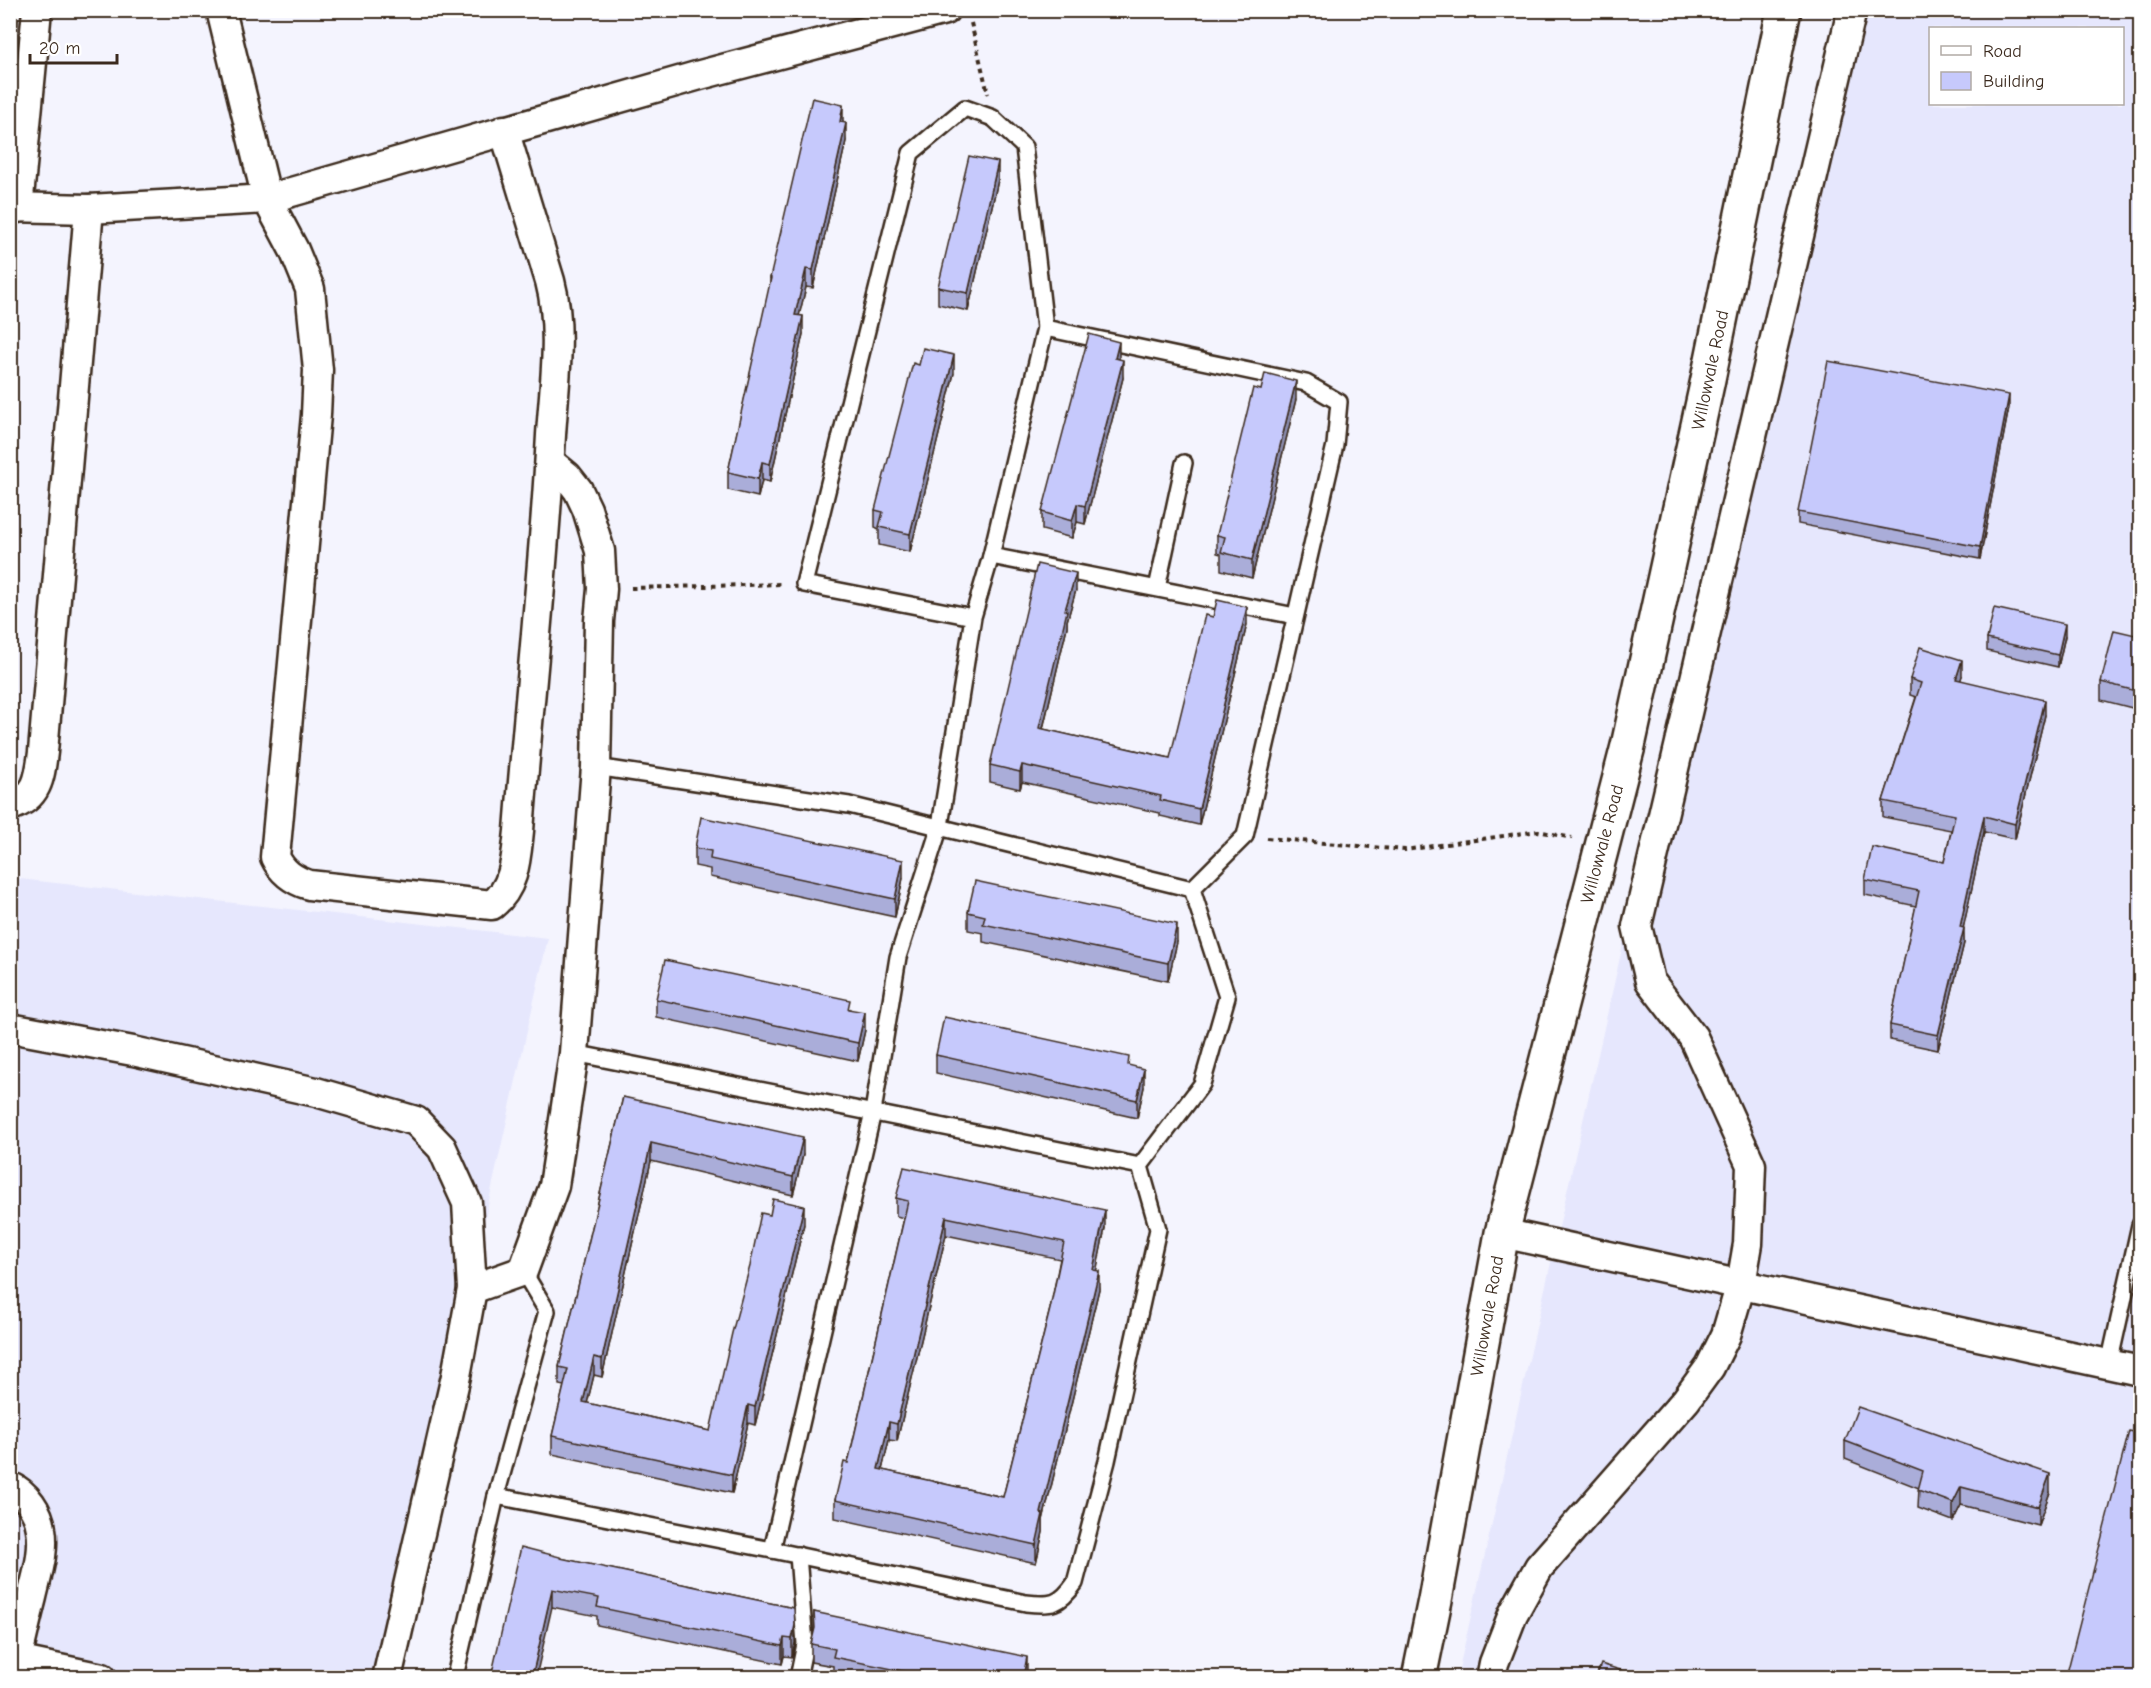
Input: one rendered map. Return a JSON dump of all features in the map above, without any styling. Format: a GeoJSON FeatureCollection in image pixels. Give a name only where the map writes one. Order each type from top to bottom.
{"type":"FeatureCollection","features":[{"type":"Feature","properties":{"kind":"main road","name":"Willowvale Road"},"geometry":{"type":"LineString","coordinates":[[1419,1677],[1436,1600],[1502,1233],[1628,746],[1707,384],[1784,10]]}},
{"type":"Feature","properties":{"kind":"street"},"geometry":{"type":"LineString","coordinates":[[37,10],[14,207],[89,209],[267,199],[700,75],[950,13]]}},
{"type":"Feature","properties":{"kind":"street"},"geometry":{"type":"LineString","coordinates":[[221,10],[267,199],[294,250],[310,289],[318,370],[275,857],[279,867],[297,881],[309,885],[492,905],[508,889],[517,852],[550,462],[557,325],[555,299],[504,130]]}},
{"type":"Feature","properties":{"kind":"street"},"geometry":{"type":"LineString","coordinates":[[1491,1677],[1513,1614],[1539,1567],[1686,1400],[1710,1367],[1726,1335],[1741,1284],[1748,1244],[1751,1164],[1693,1037],[1650,981],[1637,926],[1852,10]]}},
{"type":"Feature","properties":{"kind":"street"},"geometry":{"type":"LineString","coordinates":[[10,806],[23,802],[31,794],[40,778],[89,209]]}},
{"type":"Feature","properties":{"kind":"street"},"geometry":{"type":"LineString","coordinates":[[472,1289],[523,1272],[554,1186],[574,1053],[596,767],[599,621],[602,589],[600,551],[587,509],[578,490],[567,476],[550,462]]}},
{"type":"Feature","properties":{"kind":"street"},"geometry":{"type":"LineString","coordinates":[[10,1028],[133,1051],[316,1092],[417,1121],[442,1148],[467,1203],[472,1289],[456,1377],[387,1677]]}},
{"type":"Feature","properties":{"kind":"street"},"geometry":{"type":"LineString","coordinates":[[1502,1233],[2140,1371]]}},
{"type":"Feature","properties":{"kind":"street"},"geometry":{"type":"LineString","coordinates":[[10,1486],[19,1490],[33,1506],[41,1527],[39,1565],[15,1669],[102,1677]]}},
{"type":"Feature","properties":{"kind":"lane"},"geometry":{"type":"LineString","coordinates":[[772,1550],[873,1112],[898,957],[940,826],[973,617],[991,556],[1046,328],[1024,147],[993,118],[965,108],[911,153],[804,584],[973,617]]}},
{"type":"Feature","properties":{"kind":"lane"},"geometry":{"type":"LineString","coordinates":[[1046,328],[1306,383],[1339,402],[1335,445],[1245,836],[1192,889]]}},
{"type":"Feature","properties":{"kind":"lane"},"geometry":{"type":"LineString","coordinates":[[1157,588],[1184,463]]}},
{"type":"Feature","properties":{"kind":"lane"},"geometry":{"type":"LineString","coordinates":[[991,556],[1295,616]]}},
{"type":"Feature","properties":{"kind":"lane"},"geometry":{"type":"LineString","coordinates":[[596,767],[849,805],[1192,889]]}},
{"type":"Feature","properties":{"kind":"lane"},"geometry":{"type":"LineString","coordinates":[[1140,1166],[1202,1084],[1227,997],[1192,889]]}},
{"type":"Feature","properties":{"kind":"lane"},"geometry":{"type":"LineString","coordinates":[[574,1053],[1140,1166]]}},
{"type":"Feature","properties":{"kind":"lane"},"geometry":{"type":"LineString","coordinates":[[496,1496],[798,1555],[1026,1603],[1042,1605],[1056,1603],[1066,1596],[1075,1583],[1107,1461],[1158,1229],[1140,1166]]}},
{"type":"Feature","properties":{"kind":"lane"},"geometry":{"type":"LineString","coordinates":[[2109,1364],[2140,1225]]}},
{"type":"Feature","properties":{"kind":"lane"},"geometry":{"type":"LineString","coordinates":[[456,1672],[496,1496],[547,1311],[523,1272]]}},
{"type":"Feature","properties":{"kind":"lane"},"geometry":{"type":"LineString","coordinates":[[798,1555],[805,1644],[798,1677]]}},
{"type":"Feature","properties":{"kind":"path"},"geometry":{"type":"LineString","coordinates":[[950,13],[993,118]]}},
{"type":"Feature","properties":{"kind":"path"},"geometry":{"type":"LineString","coordinates":[[602,589],[804,584]]}},
{"type":"Feature","properties":{"kind":"path"},"geometry":{"type":"LineString","coordinates":[[1245,836],[1405,850],[1538,831],[1602,844]]}},
{"type":"Feature","properties":{"kind":"shaded area"},"geometry":{"type":"Polygon","coordinates":[[[1839,11],[2140,11],[2140,1677],[1457,1678],[1633,900],[1839,11]]]}},
{"type":"Feature","properties":{"kind":"shaded area"},"geometry":{"type":"Polygon","coordinates":[[[11,878],[548,938],[382,1677],[11,1678],[11,878]]]}},
{"type":"Feature","properties":{"kind":"building"},"geometry":{"type":"Polygon","coordinates":[[[812,98],[843,105],[840,122],[846,123],[813,270],[806,269],[795,315],[803,316],[770,464],[762,462],[758,479],[728,472],[812,98]]]}},
{"type":"Feature","properties":{"kind":"building"},"geometry":{"type":"Polygon","coordinates":[[[969,156],[998,162],[968,293],[938,287],[969,156]]]}},
{"type":"Feature","properties":{"kind":"building"},"geometry":{"type":"Polygon","coordinates":[[[1089,334],[1119,342],[1115,358],[1123,360],[1085,506],[1077,504],[1072,521],[1042,512],[1089,334]]]}},
{"type":"Feature","properties":{"kind":"building"},"geometry":{"type":"Polygon","coordinates":[[[923,348],[954,355],[910,534],[879,527],[883,512],[875,510],[913,363],[919,365],[923,348]]]}},
{"type":"Feature","properties":{"kind":"building"},"geometry":{"type":"Polygon","coordinates":[[[1828,361],[2009,395],[1980,547],[1798,512],[1828,361]]]}},
{"type":"Feature","properties":{"kind":"building"},"geometry":{"type":"Polygon","coordinates":[[[1265,373],[1296,381],[1252,560],[1221,552],[1225,537],[1217,535],[1253,388],[1261,390],[1265,373]]]}},
{"type":"Feature","properties":{"kind":"building"},"geometry":{"type":"Polygon","coordinates":[[[1037,564],[1076,573],[1065,610],[1067,611],[1039,728],[1170,758],[1205,615],[1213,617],[1217,600],[1247,607],[1199,809],[1160,800],[1161,796],[1022,765],[1020,772],[990,765],[1037,564]]]}},
{"type":"Feature","properties":{"kind":"building"},"geometry":{"type":"Polygon","coordinates":[[[1994,608],[2065,624],[2058,655],[1987,639],[1994,608]]]}},
{"type":"Feature","properties":{"kind":"building"},"geometry":{"type":"Polygon","coordinates":[[[2114,630],[2140,636],[2140,692],[2101,682],[2114,630]]]}},
{"type":"Feature","properties":{"kind":"building"},"geometry":{"type":"Polygon","coordinates":[[[1920,647],[1962,660],[1956,679],[2045,700],[2015,824],[1984,816],[1960,927],[1964,928],[1938,1035],[1890,1025],[1919,891],[1865,880],[1872,847],[1944,862],[1955,815],[1883,801],[1921,683],[1910,679],[1920,647]]]}},
{"type":"Feature","properties":{"kind":"building"},"geometry":{"type":"Polygon","coordinates":[[[701,817],[903,860],[895,899],[710,859],[711,851],[695,848],[701,817]]]}},
{"type":"Feature","properties":{"kind":"building"},"geometry":{"type":"Polygon","coordinates":[[[975,881],[1177,924],[1168,963],[983,924],[985,916],[968,912],[975,881]]]}},
{"type":"Feature","properties":{"kind":"building"},"geometry":{"type":"Polygon","coordinates":[[[665,960],[850,1000],[848,1009],[865,1012],[858,1043],[656,999],[665,960]]]}},
{"type":"Feature","properties":{"kind":"building"},"geometry":{"type":"Polygon","coordinates":[[[944,1017],[1129,1057],[1128,1065],[1144,1069],[1137,1100],[936,1055],[944,1017]]]}},
{"type":"Feature","properties":{"kind":"building"},"geometry":{"type":"Polygon","coordinates":[[[623,1097],[803,1137],[793,1177],[651,1143],[602,1359],[594,1357],[583,1402],[710,1431],[761,1213],[770,1215],[773,1199],[804,1206],[755,1407],[748,1405],[732,1475],[552,1436],[568,1369],[559,1367],[623,1097]]]}},
{"type":"Feature","properties":{"kind":"building"},"geometry":{"type":"Polygon","coordinates":[[[904,1167],[1105,1210],[1093,1270],[1099,1271],[1041,1513],[1043,1514],[1036,1545],[835,1500],[844,1462],[848,1463],[908,1201],[896,1198],[904,1167]],[[946,1217],[897,1424],[889,1422],[878,1469],[1003,1497],[1050,1309],[1064,1242],[946,1217]]]}},
{"type":"Feature","properties":{"kind":"building"},"geometry":{"type":"Polygon","coordinates":[[[1858,1407],[2050,1474],[2038,1507],[1961,1487],[1953,1503],[1918,1490],[1923,1471],[1845,1441],[1858,1407]]]}},
{"type":"Feature","properties":{"kind":"building"},"geometry":{"type":"Polygon","coordinates":[[[2129,1431],[2140,1433],[2140,1677],[2066,1677],[2129,1431]]]}},
{"type":"Feature","properties":{"kind":"building"},"geometry":{"type":"Polygon","coordinates":[[[521,1547],[560,1558],[794,1608],[795,1625],[792,1639],[784,1638],[782,1646],[597,1607],[599,1598],[552,1589],[532,1677],[491,1677],[521,1547]]]}},
{"type":"Feature","properties":{"kind":"building"},"geometry":{"type":"Polygon","coordinates":[[[814,1612],[1027,1657],[1023,1677],[932,1677],[833,1657],[835,1649],[811,1644],[815,1628],[814,1612]]]}},
{"type":"Feature","properties":{"kind":"building"},"geometry":{"type":"Polygon","coordinates":[[[1601,1664],[1642,1677],[1596,1677],[1601,1664]]]}}]}
